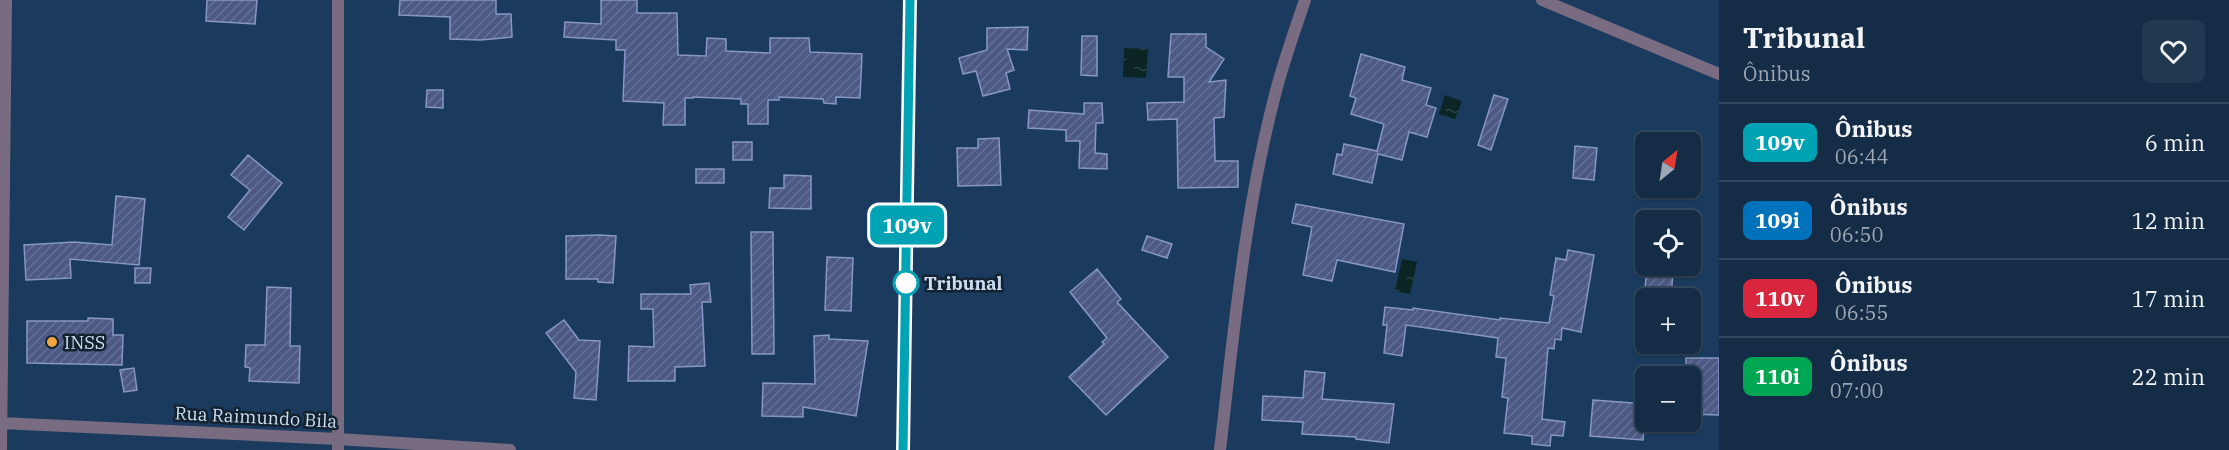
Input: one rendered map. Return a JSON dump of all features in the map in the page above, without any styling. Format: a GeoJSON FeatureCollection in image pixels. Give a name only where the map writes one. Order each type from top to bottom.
{"type":"FeatureCollection","features":[{"type":"Feature","properties":{"kind":"street"},"geometry":{"type":"LineString","coordinates":[[1,450],[6,0]]}},
{"type":"Feature","properties":{"kind":"street"},"geometry":{"type":"LineString","coordinates":[[338,0],[338,444]]}},
{"type":"Feature","properties":{"kind":"street"},"geometry":{"type":"LineString","coordinates":[[903,450],[910,0]]}},
{"type":"Feature","properties":{"kind":"street"},"geometry":{"type":"LineString","coordinates":[[1220,450],[1242,271],[1258,173],[1276,91],[1305,0]]}},
{"type":"Feature","properties":{"kind":"street"},"geometry":{"type":"LineString","coordinates":[[1542,0],[1719,74]]}},
{"type":"Feature","properties":{"kind":"street","name":"Rua Raimundo Bila"},"geometry":{"type":"LineString","coordinates":[[1,423],[338,444],[510,450]]}},
{"type":"Feature","properties":{"kind":"water"},"geometry":{"type":"Polygon","coordinates":[[[1124,48],[1148,49],[1146,78],[1123,77],[1124,48]]]}},
{"type":"Feature","properties":{"kind":"water"},"geometry":{"type":"Polygon","coordinates":[[[1445,95],[1462,101],[1455,119],[1439,114],[1445,95]]]}},
{"type":"Feature","properties":{"kind":"water"},"geometry":{"type":"Polygon","coordinates":[[[1402,259],[1417,262],[1410,294],[1395,291],[1402,259]]]}},
{"type":"Feature","properties":{"kind":"building"},"geometry":{"type":"Polygon","coordinates":[[[207,0],[257,0],[255,24],[206,21],[207,0]]]}},
{"type":"Feature","properties":{"kind":"building"},"geometry":{"type":"Polygon","coordinates":[[[400,0],[496,0],[496,14],[511,14],[512,37],[481,40],[450,39],[450,17],[399,15],[400,0]]]}},
{"type":"Feature","properties":{"kind":"building"},"geometry":{"type":"Polygon","coordinates":[[[601,0],[637,0],[637,13],[677,13],[678,55],[706,56],[707,38],[726,39],[726,51],[770,53],[770,38],[809,38],[810,52],[862,54],[860,98],[836,97],[836,104],[824,103],[823,99],[779,97],[779,100],[768,100],[768,124],[748,124],[748,104],[741,104],[741,99],[685,98],[685,125],[663,125],[664,103],[623,101],[625,50],[616,50],[616,40],[564,37],[565,22],[601,24],[601,0]]]}},
{"type":"Feature","properties":{"kind":"building"},"geometry":{"type":"Polygon","coordinates":[[[1028,27],[1027,50],[1007,49],[1014,70],[1006,73],[1010,89],[983,96],[976,71],[963,74],[959,58],[987,50],[987,28],[1028,27]]]}},
{"type":"Feature","properties":{"kind":"building"},"geometry":{"type":"Polygon","coordinates":[[[1171,34],[1206,34],[1206,47],[1224,59],[1209,82],[1226,80],[1224,117],[1214,118],[1215,161],[1238,161],[1238,187],[1178,188],[1177,119],[1148,120],[1147,103],[1184,102],[1184,77],[1168,77],[1171,34]]]}},
{"type":"Feature","properties":{"kind":"building"},"geometry":{"type":"Polygon","coordinates":[[[1082,36],[1097,36],[1097,76],[1081,75],[1082,36]]]}},
{"type":"Feature","properties":{"kind":"building"},"geometry":{"type":"Polygon","coordinates":[[[1361,54],[1405,67],[1402,80],[1431,88],[1426,105],[1436,108],[1427,137],[1409,132],[1402,160],[1378,154],[1372,183],[1333,174],[1337,154],[1342,155],[1344,144],[1377,151],[1384,124],[1351,114],[1356,98],[1350,96],[1361,54]]]}},
{"type":"Feature","properties":{"kind":"building"},"geometry":{"type":"Polygon","coordinates":[[[427,90],[443,90],[443,108],[426,107],[427,90]]]}},
{"type":"Feature","properties":{"kind":"building"},"geometry":{"type":"Polygon","coordinates":[[[1494,95],[1508,99],[1491,150],[1478,145],[1494,95]]]}},
{"type":"Feature","properties":{"kind":"building"},"geometry":{"type":"Polygon","coordinates":[[[1084,103],[1102,103],[1103,123],[1096,123],[1095,153],[1107,154],[1107,169],[1079,168],[1080,141],[1066,141],[1066,130],[1028,128],[1029,110],[1084,114],[1084,103]]]}},
{"type":"Feature","properties":{"kind":"building"},"geometry":{"type":"Polygon","coordinates":[[[999,138],[1001,185],[958,186],[957,148],[978,148],[978,139],[999,138]]]}},
{"type":"Feature","properties":{"kind":"building"},"geometry":{"type":"Polygon","coordinates":[[[733,142],[752,142],[752,160],[733,160],[733,142]]]}},
{"type":"Feature","properties":{"kind":"building"},"geometry":{"type":"Polygon","coordinates":[[[1575,146],[1597,148],[1594,180],[1573,178],[1575,146]]]}},
{"type":"Feature","properties":{"kind":"building"},"geometry":{"type":"Polygon","coordinates":[[[248,155],[282,183],[244,230],[228,217],[250,190],[231,175],[248,155]]]}},
{"type":"Feature","properties":{"kind":"building"},"geometry":{"type":"Polygon","coordinates":[[[696,169],[724,169],[724,183],[696,183],[696,169]]]}},
{"type":"Feature","properties":{"kind":"building"},"geometry":{"type":"Polygon","coordinates":[[[784,175],[811,176],[811,209],[769,208],[770,188],[784,188],[784,175]]]}},
{"type":"Feature","properties":{"kind":"building"},"geometry":{"type":"Polygon","coordinates":[[[116,196],[145,199],[139,265],[70,259],[71,278],[26,280],[24,245],[74,242],[112,245],[116,196]]]}},
{"type":"Feature","properties":{"kind":"building"},"geometry":{"type":"Polygon","coordinates":[[[1296,204],[1404,224],[1395,272],[1337,260],[1332,281],[1303,275],[1312,227],[1292,223],[1296,204]]]}},
{"type":"Feature","properties":{"kind":"building"},"geometry":{"type":"Polygon","coordinates":[[[751,232],[773,232],[774,354],[752,354],[751,232]]]}},
{"type":"Feature","properties":{"kind":"building"},"geometry":{"type":"Polygon","coordinates":[[[566,236],[616,236],[613,283],[598,282],[598,279],[566,279],[566,236]]]}},
{"type":"Feature","properties":{"kind":"building"},"geometry":{"type":"Polygon","coordinates":[[[1147,236],[1172,244],[1167,258],[1142,250],[1147,236]]]}},
{"type":"Feature","properties":{"kind":"building"},"geometry":{"type":"Polygon","coordinates":[[[1568,250],[1594,255],[1581,332],[1562,328],[1561,340],[1555,339],[1554,349],[1548,348],[1542,419],[1565,422],[1563,436],[1551,435],[1550,446],[1532,444],[1532,436],[1504,433],[1508,398],[1502,397],[1506,358],[1496,357],[1498,338],[1406,325],[1402,356],[1384,353],[1387,325],[1383,325],[1385,307],[1549,323],[1554,296],[1550,295],[1556,258],[1566,260],[1568,250]]]}},
{"type":"Feature","properties":{"kind":"building"},"geometry":{"type":"Polygon","coordinates":[[[827,257],[853,258],[851,311],[825,310],[827,257]]]}},
{"type":"Feature","properties":{"kind":"building"},"geometry":{"type":"Polygon","coordinates":[[[135,268],[151,268],[150,283],[135,283],[135,268]]]}},
{"type":"Feature","properties":{"kind":"building"},"geometry":{"type":"Polygon","coordinates":[[[1097,269],[1121,299],[1117,302],[1168,357],[1106,415],[1069,377],[1104,344],[1102,342],[1107,338],[1070,292],[1097,269]]]}},
{"type":"Feature","properties":{"kind":"building"},"geometry":{"type":"Polygon","coordinates":[[[1646,276],[1673,276],[1672,288],[1645,288],[1646,276]]]}},
{"type":"Feature","properties":{"kind":"building"},"geometry":{"type":"Polygon","coordinates":[[[709,283],[711,302],[702,302],[705,366],[675,367],[675,381],[628,381],[629,346],[654,347],[653,309],[641,309],[641,294],[691,294],[690,285],[709,283]]]}},
{"type":"Feature","properties":{"kind":"building"},"geometry":{"type":"Polygon","coordinates":[[[267,287],[291,288],[290,346],[300,346],[299,383],[249,381],[250,368],[245,367],[246,345],[265,345],[267,287]]]}},
{"type":"Feature","properties":{"kind":"building"},"geometry":{"type":"Polygon","coordinates":[[[88,318],[113,319],[113,335],[123,335],[122,365],[27,363],[27,321],[88,321],[88,318]]]}},
{"type":"Feature","properties":{"kind":"building"},"geometry":{"type":"Polygon","coordinates":[[[564,320],[579,340],[600,341],[596,400],[574,398],[576,372],[546,333],[564,320]]]}},
{"type":"Feature","properties":{"kind":"building"},"geometry":{"type":"Polygon","coordinates":[[[829,335],[829,339],[868,341],[856,416],[803,407],[803,417],[762,416],[763,383],[815,384],[814,336],[829,335]]]}},
{"type":"Feature","properties":{"kind":"building"},"geometry":{"type":"Polygon","coordinates":[[[1686,358],[1719,358],[1719,415],[1701,414],[1701,366],[1686,366],[1686,358]]]}},
{"type":"Feature","properties":{"kind":"building"},"geometry":{"type":"Polygon","coordinates":[[[134,368],[137,390],[124,392],[120,370],[134,368]]]}},
{"type":"Feature","properties":{"kind":"building"},"geometry":{"type":"Polygon","coordinates":[[[1305,371],[1325,373],[1322,399],[1394,404],[1389,443],[1356,439],[1356,437],[1302,434],[1303,422],[1262,420],[1263,396],[1303,398],[1305,371]]]}},
{"type":"Feature","properties":{"kind":"building"},"geometry":{"type":"Polygon","coordinates":[[[1593,400],[1635,403],[1635,432],[1644,432],[1643,440],[1590,436],[1593,400]]]}},
{"type":"Feature","properties":{"kind":"bus line","name":"109v"},"geometry":{"type":"LineString","coordinates":[[903,450],[910,0]]}},
{"type":"Feature","properties":{"kind":"place","name":"Tribunal"},"geometry":{"type":"Point","coordinates":[906,283]}},
{"type":"Feature","properties":{"kind":"place","name":"INSS"},"geometry":{"type":"Point","coordinates":[52,342]}}]}
